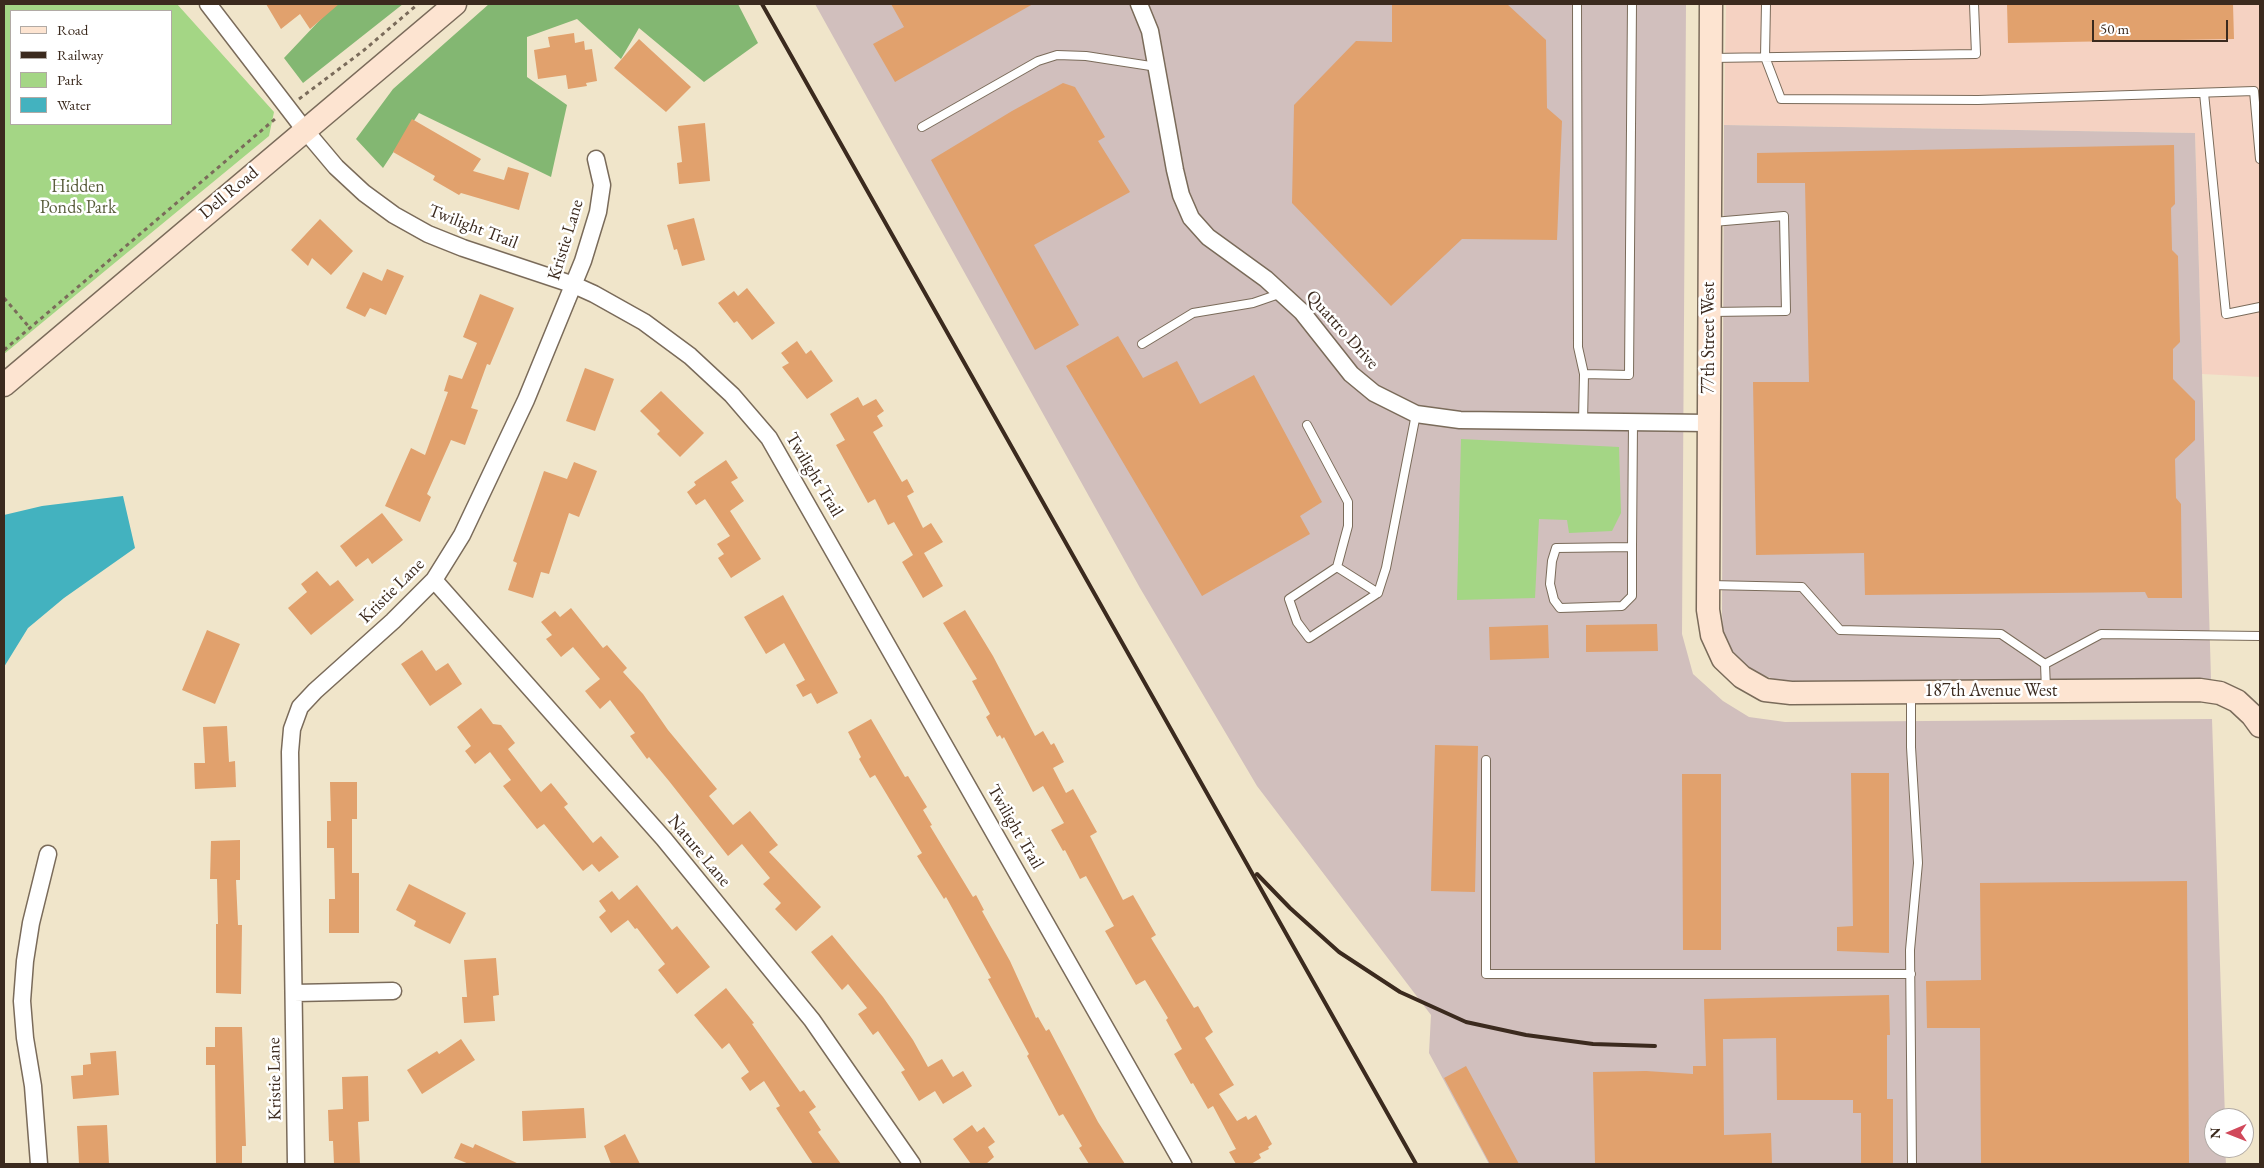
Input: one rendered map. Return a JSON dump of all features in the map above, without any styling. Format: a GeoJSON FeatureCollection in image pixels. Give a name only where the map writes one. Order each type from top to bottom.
{"type":"FeatureCollection","features":[{"type":"Feature","properties":{"kind":"street","name":"Twilight Trail"},"geometry":{"type":"LineString","coordinates":[[208,4],[304,129],[336,167],[364,193],[394,215],[428,234],[463,248],[574,285],[644,322],[690,356],[732,395],[769,438],[1183,1164]]}},
{"type":"Feature","properties":{"kind":"street","name":"Dell Road"},"geometry":{"type":"LineString","coordinates":[[4,384],[304,129],[455,4]]}},
{"type":"Feature","properties":{"kind":"street","name":"Quattro Drive"},"geometry":{"type":"LineString","coordinates":[[1139,4],[1150,31],[1181,195],[1192,218],[1208,237],[1266,279],[1302,312],[1351,374],[1374,393],[1416,414],[1460,420],[1708,423]]}},
{"type":"Feature","properties":{"kind":"street","name":"77th Street West"},"geometry":{"type":"LineString","coordinates":[[1710,4],[1708,610],[1712,635],[1723,659],[1730,666]]}},
{"type":"Feature","properties":{"kind":"street","name":"Kristie Lane"},"geometry":{"type":"LineString","coordinates":[[296,1164],[290,752],[292,729],[300,707],[315,691],[393,621],[434,580],[462,535],[486,488],[526,400],[574,285],[598,212],[602,185],[596,159]]}},
{"type":"Feature","properties":{"kind":"street","name":"Nature Lane"},"geometry":{"type":"LineString","coordinates":[[434,580],[664,839],[812,1020],[912,1164]]}},
{"type":"Feature","properties":{"kind":"street","name":"187th Avenue West"},"geometry":{"type":"LineString","coordinates":[[1730,666],[1742,677],[1765,690],[1791,693],[2200,690],[2220,694],[2237,701],[2258,716]]}},
{"type":"Feature","properties":{"kind":"street"},"geometry":{"type":"LineString","coordinates":[[39,1164],[33,1086],[25,1038],[22,1001],[25,961],[31,924],[48,854]]}},
{"type":"Feature","properties":{"kind":"street"},"geometry":{"type":"LineString","coordinates":[[294,993],[393,991]]}},
{"type":"Feature","properties":{"kind":"lane"},"geometry":{"type":"LineString","coordinates":[[1576,4],[1578,347],[1584,374],[1583,422]]}},
{"type":"Feature","properties":{"kind":"lane"},"geometry":{"type":"LineString","coordinates":[[1584,374],[1629,375],[1632,4]]}},
{"type":"Feature","properties":{"kind":"lane"},"geometry":{"type":"LineString","coordinates":[[1766,4],[1765,58],[1781,99],[1978,100],[2254,91],[2260,159]]}},
{"type":"Feature","properties":{"kind":"lane"},"geometry":{"type":"LineString","coordinates":[[1710,58],[1976,54],[1974,4]]}},
{"type":"Feature","properties":{"kind":"lane"},"geometry":{"type":"LineString","coordinates":[[922,127],[1038,61],[1057,56],[1086,56],[1157,67]]}},
{"type":"Feature","properties":{"kind":"lane"},"geometry":{"type":"LineString","coordinates":[[2204,93],[2226,314],[2260,307]]}},
{"type":"Feature","properties":{"kind":"lane"},"geometry":{"type":"LineString","coordinates":[[1709,222],[1784,216],[1786,311],[1709,312]]}},
{"type":"Feature","properties":{"kind":"lane"},"geometry":{"type":"LineString","coordinates":[[1142,344],[1193,313],[1253,303],[1282,293]]}},
{"type":"Feature","properties":{"kind":"lane"},"geometry":{"type":"LineString","coordinates":[[1307,425],[1348,502],[1348,526],[1337,567],[1289,599],[1297,622],[1309,638],[1378,592],[1386,568],[1416,414]]}},
{"type":"Feature","properties":{"kind":"lane"},"geometry":{"type":"LineString","coordinates":[[1632,547],[1556,548],[1552,561],[1550,584],[1554,600],[1560,608],[1622,606],[1632,596],[1633,423]]}},
{"type":"Feature","properties":{"kind":"lane"},"geometry":{"type":"LineString","coordinates":[[1337,567],[1378,592]]}},
{"type":"Feature","properties":{"kind":"lane"},"geometry":{"type":"LineString","coordinates":[[1708,586],[1802,587],[1840,630],[2001,634],[2045,664]]}},
{"type":"Feature","properties":{"kind":"lane"},"geometry":{"type":"LineString","coordinates":[[2045,664],[2101,634],[2260,636]]}},
{"type":"Feature","properties":{"kind":"lane"},"geometry":{"type":"LineString","coordinates":[[2045,664],[2046,691]]}},
{"type":"Feature","properties":{"kind":"lane"},"geometry":{"type":"LineString","coordinates":[[1911,692],[1910,747],[1918,863],[1910,950],[1912,1164]]}},
{"type":"Feature","properties":{"kind":"lane"},"geometry":{"type":"LineString","coordinates":[[1486,760],[1486,974],[1911,974]]}},
{"type":"Feature","properties":{"kind":"path"},"geometry":{"type":"LineString","coordinates":[[4,350],[288,108],[363,51],[418,4]]}},
{"type":"Feature","properties":{"kind":"path"},"geometry":{"type":"LineString","coordinates":[[4,298],[30,328]]}},
{"type":"Feature","properties":{"kind":"shaded area"},"geometry":{"type":"Polygon","coordinates":[[[815,4],[1686,4],[1682,634],[1693,674],[1723,701],[1749,717],[1785,722],[2212,719],[2225,1108],[2204,1108],[2204,1158],[2226,1158],[2226,1164],[1489,1164],[1429,1053],[1431,1015],[1257,786],[1140,588],[815,4]]]}},
{"type":"Feature","properties":{"kind":"shaded area"},"geometry":{"type":"Polygon","coordinates":[[[1726,4],[2260,4],[2260,377],[2202,374],[2195,133],[1724,125],[1726,4]]]}},
{"type":"Feature","properties":{"kind":"shaded area"},"geometry":{"type":"Polygon","coordinates":[[[1724,125],[2195,133],[2211,679],[1778,681],[1751,670],[1733,652],[1723,631],[1722,613],[1724,125]]]}},
{"type":"Feature","properties":{"kind":"green space","name":"Hidden Ponds Park"},"geometry":{"type":"Polygon","coordinates":[[[4,4],[177,4],[274,112],[269,136],[4,354],[4,4]]]}},
{"type":"Feature","properties":{"kind":"green space"},"geometry":{"type":"Polygon","coordinates":[[[335,4],[403,4],[303,83],[284,58],[335,4]]]}},
{"type":"Feature","properties":{"kind":"green space"},"geometry":{"type":"Polygon","coordinates":[[[489,4],[738,4],[758,43],[704,82],[639,28],[621,59],[577,19],[527,37],[527,77],[567,105],[551,177],[419,113],[383,168],[356,139],[393,89],[489,4]]]}},
{"type":"Feature","properties":{"kind":"green space"},"geometry":{"type":"Polygon","coordinates":[[[1461,439],[1619,447],[1621,513],[1612,531],[1569,533],[1567,520],[1539,519],[1535,598],[1457,600],[1461,439]]]}},
{"type":"Feature","properties":{"kind":"water"},"geometry":{"type":"Polygon","coordinates":[[[123,496],[135,548],[64,598],[28,628],[4,667],[4,515],[42,506],[123,496]]]}},
{"type":"Feature","properties":{"kind":"building"},"geometry":{"type":"Polygon","coordinates":[[[266,4],[339,4],[310,29],[300,14],[281,29],[266,4]]]}},
{"type":"Feature","properties":{"kind":"building"},"geometry":{"type":"Polygon","coordinates":[[[891,4],[1033,4],[895,82],[873,44],[904,27],[891,4]]]}},
{"type":"Feature","properties":{"kind":"building"},"geometry":{"type":"Polygon","coordinates":[[[1392,4],[1507,4],[1546,40],[1547,108],[1562,121],[1557,240],[1462,239],[1391,306],[1292,203],[1294,105],[1356,41],[1392,42],[1392,4]]]}},
{"type":"Feature","properties":{"kind":"building"},"geometry":{"type":"Polygon","coordinates":[[[2007,4],[2233,4],[2234,39],[2008,43],[2007,4]]]}},
{"type":"Feature","properties":{"kind":"building"},"geometry":{"type":"Polygon","coordinates":[[[574,33],[575,43],[584,41],[585,50],[592,49],[597,81],[586,83],[587,86],[568,89],[566,75],[538,79],[534,50],[550,47],[548,37],[574,33]]]}},
{"type":"Feature","properties":{"kind":"building"},"geometry":{"type":"Polygon","coordinates":[[[639,39],[691,87],[666,112],[614,68],[639,39]]]}},
{"type":"Feature","properties":{"kind":"building"},"geometry":{"type":"Polygon","coordinates":[[[1063,83],[1075,87],[1105,137],[1098,141],[1130,192],[1034,245],[1079,325],[1035,350],[931,160],[1012,111],[1063,83]]]}},
{"type":"Feature","properties":{"kind":"building"},"geometry":{"type":"Polygon","coordinates":[[[412,119],[481,159],[473,171],[504,180],[508,167],[529,173],[519,210],[461,193],[459,195],[433,180],[435,176],[393,152],[412,119]]]}},
{"type":"Feature","properties":{"kind":"building"},"geometry":{"type":"Polygon","coordinates":[[[705,123],[710,181],[679,184],[677,163],[682,162],[678,126],[705,123]]]}},
{"type":"Feature","properties":{"kind":"building"},"geometry":{"type":"Polygon","coordinates":[[[2174,145],[2175,204],[2171,208],[2172,250],[2178,256],[2180,342],[2173,349],[2173,379],[2195,401],[2195,440],[2175,459],[2176,498],[2181,504],[2182,598],[2148,598],[2145,592],[1865,595],[1864,553],[1756,555],[1753,382],[1809,382],[1805,183],[1757,183],[1757,153],[2174,145]]]}},
{"type":"Feature","properties":{"kind":"building"},"geometry":{"type":"Polygon","coordinates":[[[694,218],[705,260],[682,266],[677,249],[674,250],[667,225],[694,218]]]}},
{"type":"Feature","properties":{"kind":"building"},"geometry":{"type":"Polygon","coordinates":[[[320,219],[353,251],[331,275],[312,258],[308,266],[291,250],[320,219]]]}},
{"type":"Feature","properties":{"kind":"building"},"geometry":{"type":"Polygon","coordinates":[[[387,269],[404,276],[386,315],[370,308],[365,317],[346,308],[363,272],[382,281],[387,269]]]}},
{"type":"Feature","properties":{"kind":"building"},"geometry":{"type":"Polygon","coordinates":[[[747,288],[775,323],[752,340],[737,321],[734,323],[718,303],[734,291],[738,296],[747,288]]]}},
{"type":"Feature","properties":{"kind":"building"},"geometry":{"type":"Polygon","coordinates":[[[480,294],[514,308],[490,365],[487,364],[471,408],[478,410],[465,445],[451,440],[427,494],[431,497],[420,522],[385,506],[411,448],[425,455],[448,392],[444,391],[449,375],[462,379],[477,343],[463,337],[480,294]]]}},
{"type":"Feature","properties":{"kind":"building"},"geometry":{"type":"Polygon","coordinates":[[[1118,336],[1143,378],[1177,361],[1200,404],[1254,375],[1322,502],[1300,516],[1310,534],[1202,596],[1066,366],[1118,336]]]}},
{"type":"Feature","properties":{"kind":"building"},"geometry":{"type":"Polygon","coordinates":[[[797,341],[806,354],[811,350],[833,381],[807,399],[782,367],[789,363],[781,353],[797,341]]]}},
{"type":"Feature","properties":{"kind":"building"},"geometry":{"type":"Polygon","coordinates":[[[585,368],[614,379],[595,431],[566,421],[585,368]]]}},
{"type":"Feature","properties":{"kind":"building"},"geometry":{"type":"Polygon","coordinates":[[[661,391],[704,433],[680,457],[657,434],[660,431],[640,411],[661,391]]]}},
{"type":"Feature","properties":{"kind":"building"},"geometry":{"type":"Polygon","coordinates":[[[858,397],[863,406],[876,399],[884,411],[877,416],[883,426],[873,432],[902,482],[907,479],[914,492],[907,496],[923,528],[931,523],[943,542],[924,553],[943,586],[923,598],[902,562],[913,555],[894,522],[888,525],[875,499],[868,503],[836,445],[845,440],[830,414],[858,397]]]}},
{"type":"Feature","properties":{"kind":"building"},"geometry":{"type":"Polygon","coordinates":[[[726,460],[738,478],[731,482],[744,501],[730,511],[761,559],[731,578],[718,558],[724,554],[717,544],[730,536],[705,499],[696,505],[687,492],[696,485],[694,482],[726,460]]]}},
{"type":"Feature","properties":{"kind":"building"},"geometry":{"type":"Polygon","coordinates":[[[574,462],[597,471],[579,517],[569,513],[549,574],[541,572],[533,598],[508,590],[517,563],[513,561],[544,471],[567,479],[574,462]]]}},
{"type":"Feature","properties":{"kind":"building"},"geometry":{"type":"Polygon","coordinates":[[[382,513],[403,540],[372,564],[368,558],[356,567],[340,546],[382,513]]]}},
{"type":"Feature","properties":{"kind":"building"},"geometry":{"type":"Polygon","coordinates":[[[317,571],[330,586],[338,580],[354,600],[311,635],[288,608],[307,592],[301,584],[317,571]]]}},
{"type":"Feature","properties":{"kind":"building"},"geometry":{"type":"Polygon","coordinates":[[[783,595],[838,693],[817,704],[811,693],[803,697],[796,685],[805,680],[784,643],[766,654],[744,617],[783,595]]]}},
{"type":"Feature","properties":{"kind":"building"},"geometry":{"type":"Polygon","coordinates":[[[571,608],[603,648],[607,645],[627,668],[623,672],[643,694],[668,730],[717,789],[709,796],[733,825],[750,811],[778,845],[769,852],[821,907],[796,931],[775,909],[781,903],[763,884],[770,878],[742,844],[728,856],[649,757],[647,759],[630,736],[635,733],[610,700],[600,709],[585,691],[600,679],[573,647],[561,657],[546,639],[552,635],[541,622],[555,611],[560,617],[571,608]]]}},
{"type":"Feature","properties":{"kind":"building"},"geometry":{"type":"Polygon","coordinates":[[[965,610],[993,656],[1035,736],[1043,731],[1051,745],[1054,743],[1064,762],[1053,768],[1066,793],[1073,789],[1097,832],[1090,836],[1123,900],[1133,895],[1156,935],[1151,938],[1194,1008],[1198,1006],[1213,1032],[1205,1038],[1234,1085],[1219,1094],[1237,1121],[1246,1116],[1248,1120],[1256,1115],[1272,1144],[1268,1147],[1269,1149],[1259,1154],[1261,1158],[1251,1164],[1236,1164],[1229,1152],[1236,1149],[1213,1106],[1208,1109],[1174,1054],[1182,1049],[1166,1020],[1168,1018],[1145,980],[1136,985],[1105,931],[1114,926],[1086,876],[1080,879],[1065,850],[1063,851],[1051,830],[1064,823],[1043,786],[1033,792],[1004,737],[1002,739],[1000,735],[997,737],[986,717],[990,714],[972,681],[977,679],[943,623],[965,610]]]}},
{"type":"Feature","properties":{"kind":"building"},"geometry":{"type":"Polygon","coordinates":[[[1657,624],[1658,651],[1586,652],[1586,625],[1657,624]]]}},
{"type":"Feature","properties":{"kind":"building"},"geometry":{"type":"Polygon","coordinates":[[[1548,625],[1549,658],[1490,660],[1489,627],[1548,625]]]}},
{"type":"Feature","properties":{"kind":"building"},"geometry":{"type":"Polygon","coordinates":[[[207,630],[240,644],[215,704],[182,690],[207,630]]]}},
{"type":"Feature","properties":{"kind":"building"},"geometry":{"type":"Polygon","coordinates":[[[422,650],[436,671],[448,663],[462,684],[430,706],[401,664],[422,650]]]}},
{"type":"Feature","properties":{"kind":"building"},"geometry":{"type":"Polygon","coordinates":[[[481,708],[493,724],[501,725],[515,743],[508,749],[541,792],[551,783],[568,804],[564,807],[593,843],[601,836],[619,857],[599,872],[592,864],[583,871],[544,824],[537,829],[503,786],[511,780],[490,752],[475,764],[465,751],[471,746],[457,727],[481,708]]]}},
{"type":"Feature","properties":{"kind":"building"},"geometry":{"type":"Polygon","coordinates":[[[871,719],[905,777],[908,776],[927,807],[923,810],[932,825],[930,826],[973,897],[976,895],[984,910],[982,911],[1010,961],[1036,1018],[1038,1017],[1046,1031],[1049,1029],[1098,1122],[1125,1164],[1089,1164],[1079,1148],[1082,1146],[1063,1114],[1059,1116],[1027,1056],[1029,1054],[988,979],[991,978],[946,897],[944,899],[917,856],[922,853],[875,775],[870,778],[859,759],[861,757],[848,732],[871,719]]]}},
{"type":"Feature","properties":{"kind":"building"},"geometry":{"type":"Polygon","coordinates":[[[227,726],[229,762],[235,761],[236,787],[195,789],[194,763],[205,763],[203,727],[227,726]]]}},
{"type":"Feature","properties":{"kind":"building"},"geometry":{"type":"Polygon","coordinates":[[[1435,745],[1478,746],[1475,892],[1431,891],[1435,745]]]}},
{"type":"Feature","properties":{"kind":"building"},"geometry":{"type":"Polygon","coordinates":[[[1851,773],[1889,773],[1889,953],[1837,951],[1837,927],[1853,926],[1851,773]]]}},
{"type":"Feature","properties":{"kind":"building"},"geometry":{"type":"Polygon","coordinates":[[[1682,774],[1721,774],[1721,950],[1683,950],[1682,774]]]}},
{"type":"Feature","properties":{"kind":"building"},"geometry":{"type":"Polygon","coordinates":[[[330,782],[357,782],[357,819],[352,819],[352,873],[359,873],[359,933],[329,933],[329,899],[335,899],[334,848],[327,848],[327,821],[331,821],[330,782]]]}},
{"type":"Feature","properties":{"kind":"building"},"geometry":{"type":"Polygon","coordinates":[[[240,840],[240,880],[236,880],[238,925],[242,925],[241,994],[216,993],[217,879],[210,879],[211,841],[240,840]]]}},
{"type":"Feature","properties":{"kind":"building"},"geometry":{"type":"Polygon","coordinates":[[[2187,881],[2189,1164],[1981,1164],[1980,1028],[1927,1028],[1926,981],[1981,980],[1980,883],[2187,881]]]}},
{"type":"Feature","properties":{"kind":"building"},"geometry":{"type":"Polygon","coordinates":[[[409,884],[466,913],[450,944],[414,926],[416,921],[396,910],[409,884]]]}},
{"type":"Feature","properties":{"kind":"building"},"geometry":{"type":"Polygon","coordinates":[[[637,885],[672,930],[677,926],[710,967],[677,994],[658,970],[665,964],[637,928],[635,929],[628,920],[611,933],[599,917],[606,911],[599,901],[612,891],[619,900],[637,885]]]}},
{"type":"Feature","properties":{"kind":"building"},"geometry":{"type":"Polygon","coordinates":[[[832,935],[883,997],[913,1040],[928,1067],[942,1059],[953,1077],[963,1071],[972,1086],[943,1104],[935,1091],[919,1101],[901,1072],[905,1070],[878,1031],[873,1035],[858,1014],[867,1008],[848,984],[842,990],[811,952],[832,935]]]}},
{"type":"Feature","properties":{"kind":"building"},"geometry":{"type":"Polygon","coordinates":[[[496,958],[499,995],[493,996],[495,1021],[464,1023],[462,997],[467,997],[464,960],[496,958]]]}},
{"type":"Feature","properties":{"kind":"building"},"geometry":{"type":"Polygon","coordinates":[[[726,988],[754,1023],[752,1024],[800,1092],[804,1090],[816,1107],[809,1112],[821,1130],[818,1132],[841,1164],[813,1164],[776,1108],[780,1106],[764,1081],[750,1091],[741,1078],[749,1072],[729,1043],[722,1049],[694,1015],[726,988]]]}},
{"type":"Feature","properties":{"kind":"building"},"geometry":{"type":"Polygon","coordinates":[[[1889,995],[1890,1035],[1887,1035],[1887,1099],[1893,1099],[1893,1164],[1861,1164],[1861,1113],[1853,1113],[1853,1100],[1777,1100],[1776,1038],[1723,1039],[1724,1135],[1771,1133],[1772,1164],[1595,1164],[1593,1072],[1646,1071],[1693,1074],[1693,1066],[1706,1066],[1704,999],[1889,995]]]}},
{"type":"Feature","properties":{"kind":"building"},"geometry":{"type":"Polygon","coordinates":[[[215,1027],[242,1027],[246,1146],[242,1146],[242,1164],[216,1164],[215,1065],[206,1065],[206,1047],[215,1047],[215,1027]]]}},
{"type":"Feature","properties":{"kind":"building"},"geometry":{"type":"Polygon","coordinates":[[[461,1039],[475,1060],[422,1094],[407,1070],[437,1051],[439,1054],[461,1039]]]}},
{"type":"Feature","properties":{"kind":"building"},"geometry":{"type":"Polygon","coordinates":[[[116,1051],[119,1095],[73,1099],[71,1076],[83,1075],[83,1065],[91,1064],[90,1053],[116,1051]]]}},
{"type":"Feature","properties":{"kind":"building"},"geometry":{"type":"Polygon","coordinates":[[[1466,1066],[1519,1164],[1490,1164],[1444,1078],[1466,1066]]]}},
{"type":"Feature","properties":{"kind":"building"},"geometry":{"type":"Polygon","coordinates":[[[368,1076],[369,1121],[358,1122],[360,1164],[334,1164],[333,1141],[329,1141],[328,1110],[343,1109],[342,1077],[368,1076]]]}},
{"type":"Feature","properties":{"kind":"building"},"geometry":{"type":"Polygon","coordinates":[[[584,1108],[586,1138],[523,1141],[522,1111],[584,1108]]]}},
{"type":"Feature","properties":{"kind":"building"},"geometry":{"type":"Polygon","coordinates":[[[107,1125],[109,1164],[79,1164],[77,1126],[107,1125]]]}},
{"type":"Feature","properties":{"kind":"building"},"geometry":{"type":"Polygon","coordinates":[[[972,1125],[977,1132],[984,1127],[995,1142],[988,1147],[994,1157],[986,1164],[971,1164],[953,1139],[972,1125]]]}},
{"type":"Feature","properties":{"kind":"building"},"geometry":{"type":"Polygon","coordinates":[[[625,1134],[640,1164],[611,1164],[604,1146],[625,1134]]]}},
{"type":"Feature","properties":{"kind":"building"},"geometry":{"type":"Polygon","coordinates":[[[461,1143],[473,1148],[475,1144],[519,1164],[469,1164],[454,1158],[461,1143]]]}},
{"type":"Feature","properties":{"kind":"railway"},"geometry":{"type":"LineString","coordinates":[[762,4],[1416,1164]]}},
{"type":"Feature","properties":{"kind":"railway"},"geometry":{"type":"LineString","coordinates":[[1257,874],[1290,908],[1339,952],[1400,992],[1466,1022],[1526,1035],[1593,1044],[1655,1046]]}}]}
